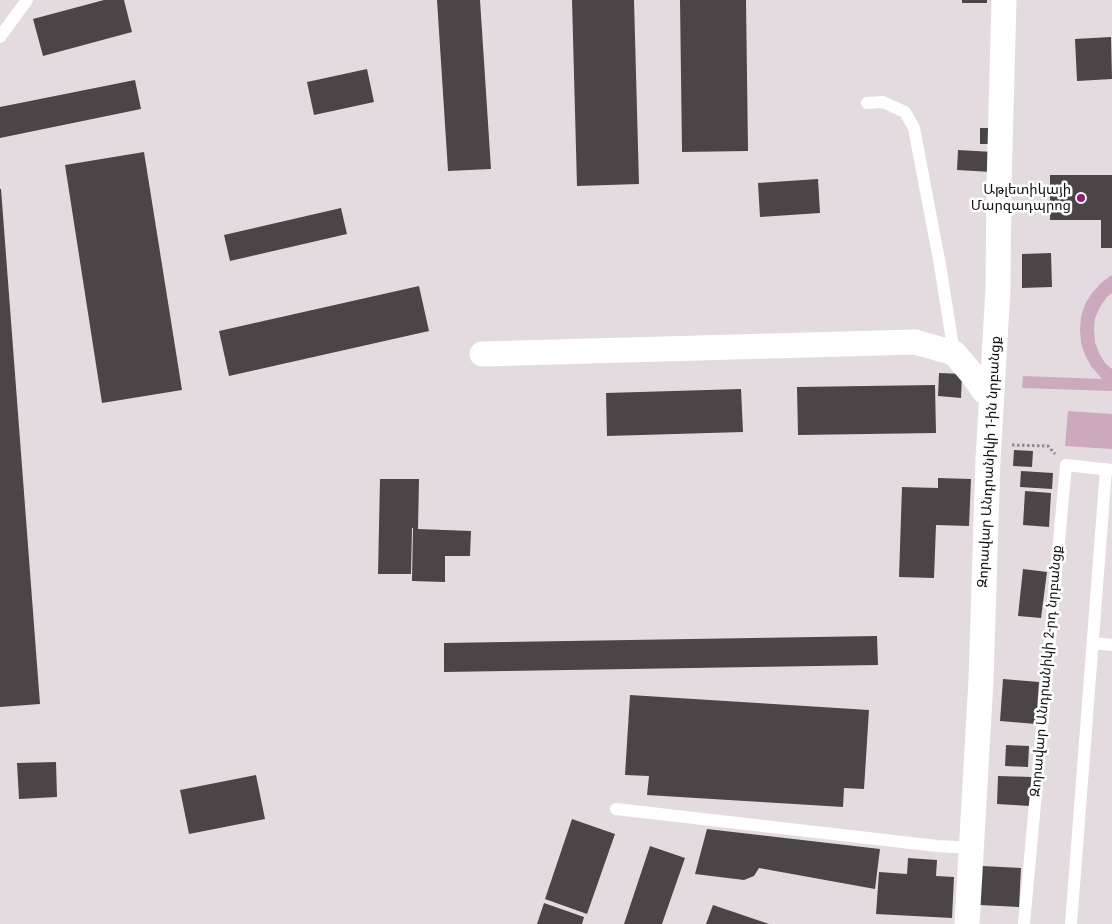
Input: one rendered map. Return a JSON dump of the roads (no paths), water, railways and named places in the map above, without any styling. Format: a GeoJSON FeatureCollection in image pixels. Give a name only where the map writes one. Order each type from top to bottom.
{"type":"FeatureCollection","features":[{"type":"Feature","properties":{"kind":"street","name":"Զորավար Անդրանիկի 1-ին նրբանցք"},"geometry":{"type":"LineString","coordinates":[[967,924],[981,680],[989,444],[998,289],[1004,0]]}},
{"type":"Feature","properties":{"kind":"street"},"geometry":{"type":"LineString","coordinates":[[482,354],[915,342],[954,353],[984,391],[992,394]]}},
{"type":"Feature","properties":{"kind":"lane"},"geometry":{"type":"LineString","coordinates":[[0,37],[28,0]]}},
{"type":"Feature","properties":{"kind":"lane"},"geometry":{"type":"LineString","coordinates":[[867,103],[883,102],[905,112],[914,128],[940,265],[954,353]]}},
{"type":"Feature","properties":{"kind":"lane","name":"Զորավար Անդրանիկի 2-րդ նրբանցք"},"geometry":{"type":"LineString","coordinates":[[1024,924],[1066,465],[1109,469]]}},
{"type":"Feature","properties":{"kind":"lane"},"geometry":{"type":"LineString","coordinates":[[1070,924],[1109,469]]}},
{"type":"Feature","properties":{"kind":"lane"},"geometry":{"type":"LineString","coordinates":[[1093,643],[1112,645]]}},
{"type":"Feature","properties":{"kind":"lane"},"geometry":{"type":"LineString","coordinates":[[616,809],[937,846],[971,848]]}},
{"type":"Feature","properties":{"kind":"place","name":"Աթլետիկայի Մարզադպրոց"},"geometry":{"type":"Point","coordinates":[1081,198]}}]}
